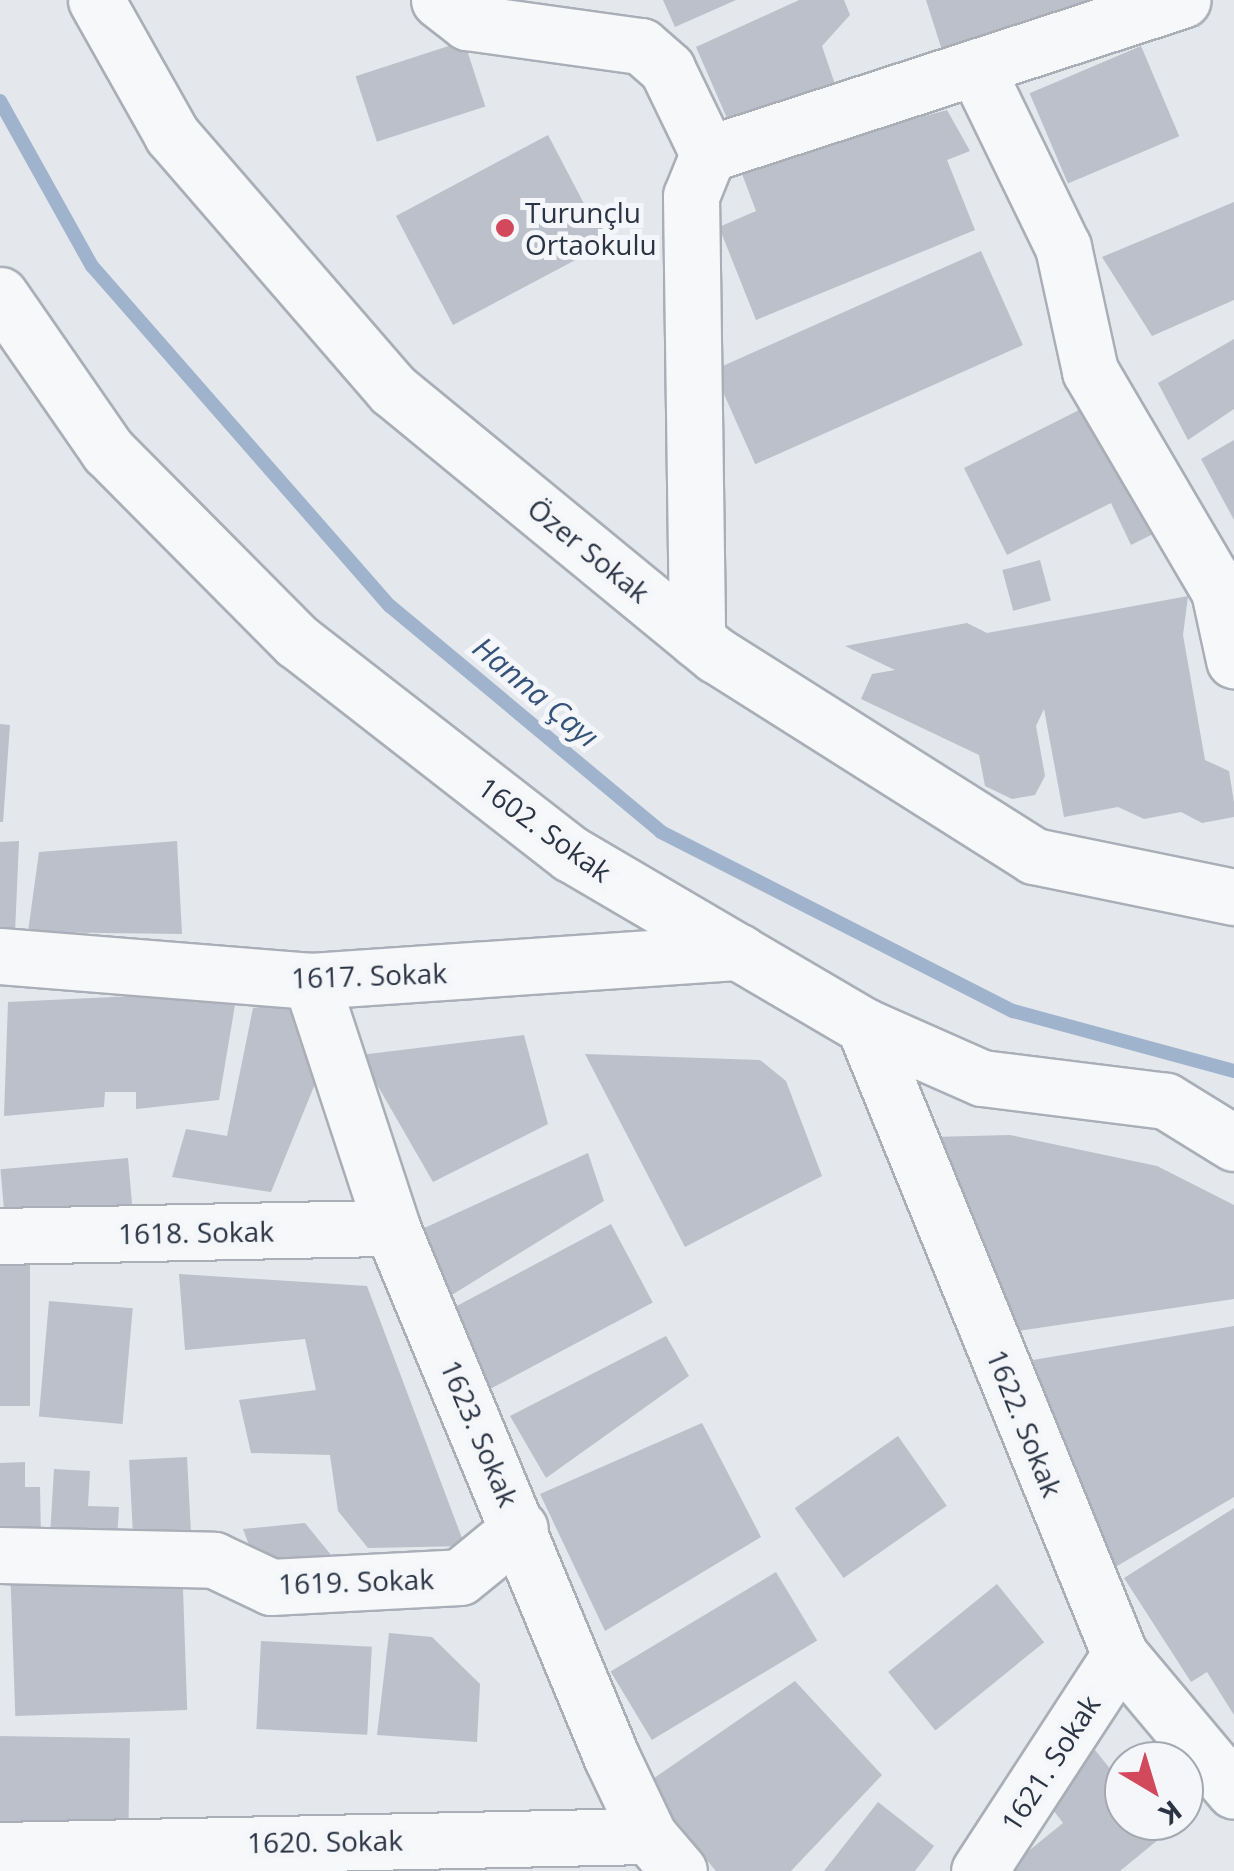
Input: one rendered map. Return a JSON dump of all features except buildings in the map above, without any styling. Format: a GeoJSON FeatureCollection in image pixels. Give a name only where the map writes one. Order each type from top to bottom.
{"type":"FeatureCollection","features":[{"type":"Feature","properties":{"kind":"street","name":"Özer Sokak"},"geometry":{"type":"LineString","coordinates":[[96,0],[172,135],[393,390],[698,640],[1034,856],[1234,897]]}},
{"type":"Feature","properties":{"kind":"street"},"geometry":{"type":"LineString","coordinates":[[439,0],[467,22],[641,46],[667,68],[708,154],[691,196],[698,640]]}},
{"type":"Feature","properties":{"kind":"street"},"geometry":{"type":"LineString","coordinates":[[708,154],[1183,0]]}},
{"type":"Feature","properties":{"kind":"street"},"geometry":{"type":"LineString","coordinates":[[976,68],[1064,247],[1090,371],[1219,591],[1234,660]]}},
{"type":"Feature","properties":{"kind":"street","name":"1602. Sokak"},"geometry":{"type":"LineString","coordinates":[[0,295],[108,451],[298,641],[571,854],[864,1026],[982,1078],[1166,1101],[1234,1143]]}},
{"type":"Feature","properties":{"kind":"street","name":"1617. Sokak"},"geometry":{"type":"LineString","coordinates":[[0,956],[311,981],[739,952]]}},
{"type":"Feature","properties":{"kind":"street","name":"1623. Sokak"},"geometry":{"type":"LineString","coordinates":[[311,981],[392,1228],[664,1854]]}},
{"type":"Feature","properties":{"kind":"street","name":"1622. Sokak"},"geometry":{"type":"LineString","coordinates":[[864,1026],[1120,1655],[1234,1792]]}},
{"type":"Feature","properties":{"kind":"street","name":"1618. Sokak"},"geometry":{"type":"LineString","coordinates":[[0,1236],[392,1228]]}},
{"type":"Feature","properties":{"kind":"street","name":"1619. Sokak"},"geometry":{"type":"LineString","coordinates":[[0,1556],[214,1560],[271,1588],[460,1577],[520,1528]]}},
{"type":"Feature","properties":{"kind":"street","name":"1621. Sokak"},"geometry":{"type":"LineString","coordinates":[[979,1871],[1120,1655]]}},
{"type":"Feature","properties":{"kind":"street","name":"1620. Sokak"},"geometry":{"type":"LineString","coordinates":[[0,1850],[664,1854]]}},
{"type":"Feature","properties":{"kind":"waterway","name":"Hanna Çayı"},"geometry":{"type":"LineString","coordinates":[[0,101],[92,266],[390,606],[661,832],[1013,1011],[1234,1071]]}},
{"type":"Feature","properties":{"kind":"place","name":"Turunçlu Ortaokulu"},"geometry":{"type":"Point","coordinates":[505,228]}}]}
